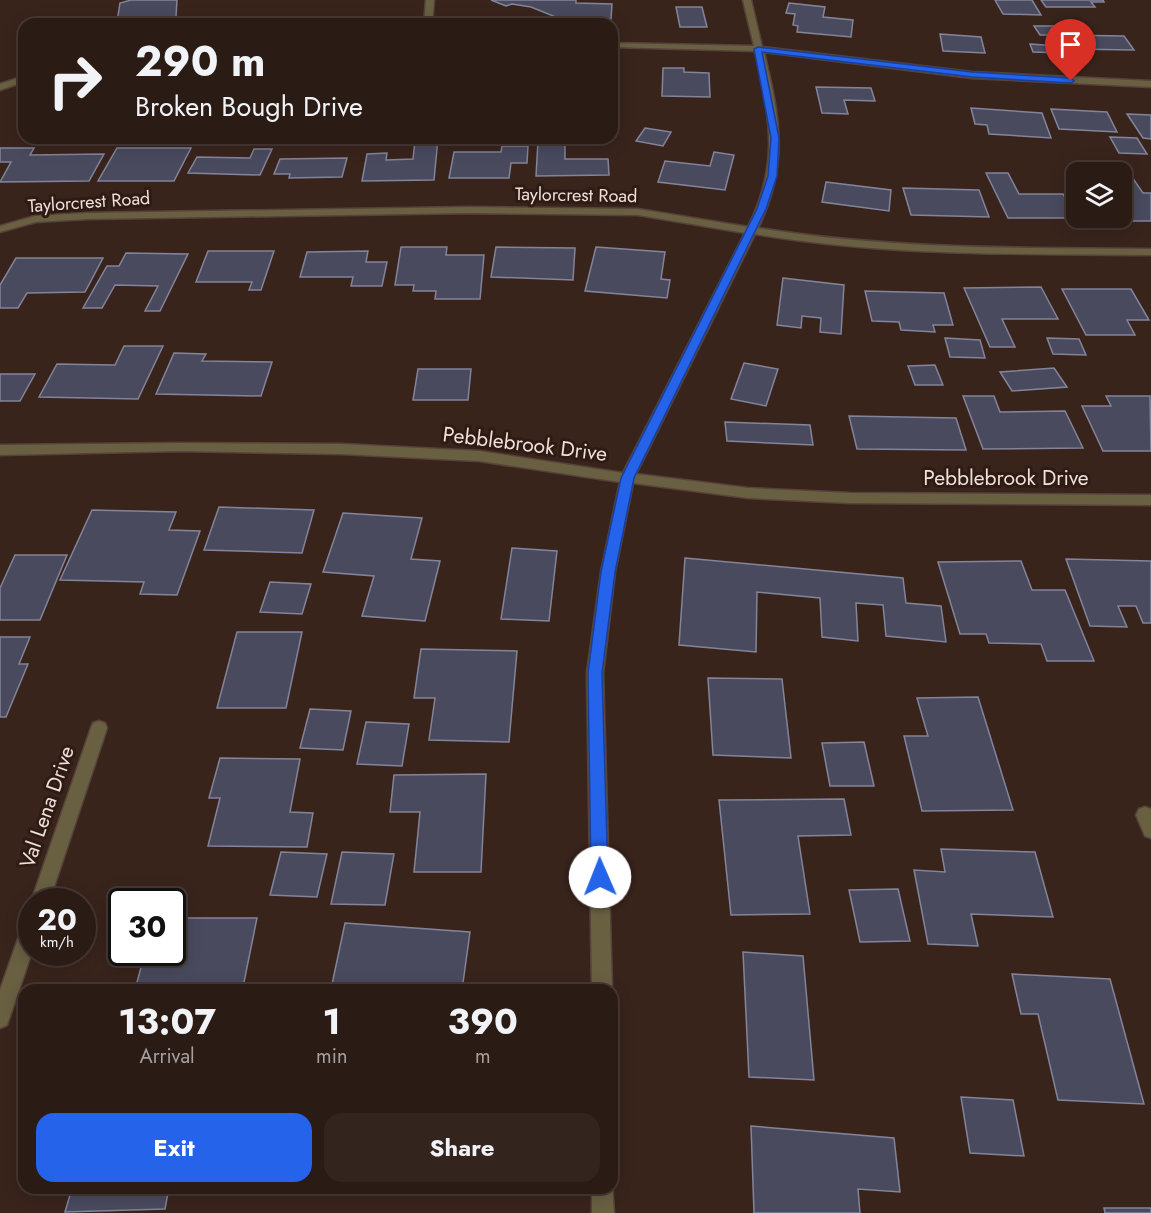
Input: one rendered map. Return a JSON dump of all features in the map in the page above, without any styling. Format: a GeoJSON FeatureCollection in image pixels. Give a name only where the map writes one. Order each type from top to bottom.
{"type":"FeatureCollection","features":[{"type":"Feature","properties":{"kind":"street"},"geometry":{"type":"LineString","coordinates":[[429,18],[430,0]]}},
{"type":"Feature","properties":{"kind":"street"},"geometry":{"type":"LineString","coordinates":[[602,984],[595,673],[608,572],[627,478],[762,209],[772,176],[775,138],[747,0]]}},
{"type":"Feature","properties":{"kind":"street"},"geometry":{"type":"LineString","coordinates":[[618,45],[758,49],[972,75],[1151,84]]}},
{"type":"Feature","properties":{"kind":"street"},"geometry":{"type":"LineString","coordinates":[[0,87],[18,82]]}},
{"type":"Feature","properties":{"kind":"street","name":"Taylorcrest Road"},"geometry":{"type":"LineString","coordinates":[[0,229],[35,219],[88,216],[469,210],[638,212],[804,239],[944,250],[1151,252]]}},
{"type":"Feature","properties":{"kind":"street","name":"Pebblebrook Drive"},"geometry":{"type":"LineString","coordinates":[[0,450],[180,447],[341,449],[479,456],[748,493],[838,497],[1151,500]]}},
{"type":"Feature","properties":{"kind":"street","name":"Val Lena Drive"},"geometry":{"type":"LineString","coordinates":[[45,888],[99,728]]}},
{"type":"Feature","properties":{"kind":"street"},"geometry":{"type":"LineString","coordinates":[[0,1018],[18,966]]}},
{"type":"Feature","properties":{"kind":"street"},"geometry":{"type":"LineString","coordinates":[[603,1194],[603,1213]]}},
{"type":"Feature","properties":{"kind":"building"},"geometry":{"type":"Polygon","coordinates":[[[131,0],[177,0],[176,17],[118,18],[120,3],[131,0]]]}},
{"type":"Feature","properties":{"kind":"building"},"geometry":{"type":"Polygon","coordinates":[[[491,0],[576,0],[576,3],[612,4],[611,18],[558,18],[531,7],[512,4],[506,6],[491,0]]]}},
{"type":"Feature","properties":{"kind":"building"},"geometry":{"type":"Polygon","coordinates":[[[995,0],[1032,0],[1041,15],[1003,14],[995,0]]]}},
{"type":"Feature","properties":{"kind":"building"},"geometry":{"type":"Polygon","coordinates":[[[1041,0],[1103,0],[1104,2],[1091,2],[1095,7],[1046,7],[1041,0]]]}},
{"type":"Feature","properties":{"kind":"building"},"geometry":{"type":"Polygon","coordinates":[[[789,3],[825,7],[823,17],[853,20],[851,37],[797,32],[798,26],[793,25],[795,14],[786,13],[789,3]]]}},
{"type":"Feature","properties":{"kind":"building"},"geometry":{"type":"Polygon","coordinates":[[[676,7],[702,7],[707,27],[680,27],[676,7]]]}},
{"type":"Feature","properties":{"kind":"building"},"geometry":{"type":"Polygon","coordinates":[[[1034,26],[1057,26],[1063,35],[1124,36],[1134,50],[1072,49],[1062,35],[1040,35],[1034,26]]]}},
{"type":"Feature","properties":{"kind":"building"},"geometry":{"type":"Polygon","coordinates":[[[940,34],[981,37],[985,53],[943,51],[940,34]]]}},
{"type":"Feature","properties":{"kind":"building"},"geometry":{"type":"Polygon","coordinates":[[[1030,44],[1058,46],[1062,53],[1033,52],[1030,44]]]}},
{"type":"Feature","properties":{"kind":"building"},"geometry":{"type":"Polygon","coordinates":[[[663,68],[684,68],[684,72],[709,73],[710,97],[662,96],[663,68]]]}},
{"type":"Feature","properties":{"kind":"building"},"geometry":{"type":"Polygon","coordinates":[[[816,87],[871,88],[875,101],[844,100],[848,114],[822,113],[816,87]]]}},
{"type":"Feature","properties":{"kind":"building"},"geometry":{"type":"Polygon","coordinates":[[[971,108],[1042,113],[1051,138],[989,134],[987,125],[975,124],[971,108]]]}},
{"type":"Feature","properties":{"kind":"building"},"geometry":{"type":"Polygon","coordinates":[[[1051,109],[1107,112],[1117,132],[1059,129],[1051,109]]]}},
{"type":"Feature","properties":{"kind":"building"},"geometry":{"type":"Polygon","coordinates":[[[1127,114],[1151,115],[1151,139],[1143,138],[1127,114]]]}},
{"type":"Feature","properties":{"kind":"building"},"geometry":{"type":"Polygon","coordinates":[[[645,128],[671,132],[663,146],[636,141],[645,128]]]}},
{"type":"Feature","properties":{"kind":"building"},"geometry":{"type":"Polygon","coordinates":[[[1110,137],[1137,138],[1147,154],[1119,153],[1110,137]]]}},
{"type":"Feature","properties":{"kind":"building"},"geometry":{"type":"Polygon","coordinates":[[[415,144],[438,144],[434,180],[362,181],[367,154],[387,153],[386,160],[413,159],[415,144]]]}},
{"type":"Feature","properties":{"kind":"building"},"geometry":{"type":"Polygon","coordinates":[[[538,144],[565,144],[565,159],[608,159],[609,175],[536,176],[538,144]]]}},
{"type":"Feature","properties":{"kind":"building"},"geometry":{"type":"Polygon","coordinates":[[[502,146],[528,146],[527,163],[511,163],[509,178],[449,178],[454,152],[501,152],[502,146]]]}},
{"type":"Feature","properties":{"kind":"building"},"geometry":{"type":"Polygon","coordinates":[[[0,148],[34,148],[30,155],[104,154],[89,181],[0,182],[11,162],[0,162],[0,148]]]}},
{"type":"Feature","properties":{"kind":"building"},"geometry":{"type":"Polygon","coordinates":[[[117,148],[191,148],[174,181],[98,181],[117,148]]]}},
{"type":"Feature","properties":{"kind":"building"},"geometry":{"type":"Polygon","coordinates":[[[254,149],[272,149],[260,175],[188,173],[197,157],[250,158],[254,149]]]}},
{"type":"Feature","properties":{"kind":"building"},"geometry":{"type":"Polygon","coordinates":[[[714,152],[734,155],[725,190],[658,182],[665,161],[710,166],[714,152]]]}},
{"type":"Feature","properties":{"kind":"building"},"geometry":{"type":"Polygon","coordinates":[[[347,158],[342,177],[289,178],[290,174],[274,174],[280,159],[347,158]]]}},
{"type":"Feature","properties":{"kind":"building"},"geometry":{"type":"Polygon","coordinates":[[[986,173],[1008,173],[1019,194],[1063,194],[1066,199],[1066,218],[1008,218],[986,173]]]}},
{"type":"Feature","properties":{"kind":"building"},"geometry":{"type":"Polygon","coordinates":[[[1132,177],[1143,193],[1151,193],[1151,221],[1132,221],[1132,177]]]}},
{"type":"Feature","properties":{"kind":"building"},"geometry":{"type":"Polygon","coordinates":[[[826,182],[891,190],[889,211],[822,202],[826,182]]]}},
{"type":"Feature","properties":{"kind":"building"},"geometry":{"type":"Polygon","coordinates":[[[903,188],[979,190],[989,217],[911,215],[903,188]]]}},
{"type":"Feature","properties":{"kind":"building"},"geometry":{"type":"Polygon","coordinates":[[[401,247],[447,247],[446,255],[484,255],[480,299],[435,299],[436,291],[413,291],[414,285],[395,285],[401,247]]]}},
{"type":"Feature","properties":{"kind":"building"},"geometry":{"type":"Polygon","coordinates":[[[496,247],[575,248],[573,280],[491,277],[496,247]]]}},
{"type":"Feature","properties":{"kind":"building"},"geometry":{"type":"Polygon","coordinates":[[[596,247],[665,252],[661,279],[670,280],[667,298],[585,291],[596,247]]]}},
{"type":"Feature","properties":{"kind":"building"},"geometry":{"type":"Polygon","coordinates":[[[208,251],[274,251],[261,290],[249,290],[252,282],[196,282],[208,251]]]}},
{"type":"Feature","properties":{"kind":"building"},"geometry":{"type":"Polygon","coordinates":[[[368,251],[366,262],[387,262],[382,286],[351,286],[353,277],[300,277],[307,252],[368,251]]]}},
{"type":"Feature","properties":{"kind":"building"},"geometry":{"type":"Polygon","coordinates":[[[126,253],[188,254],[160,311],[145,311],[158,286],[115,285],[102,308],[83,308],[107,266],[119,266],[126,253]]]}},
{"type":"Feature","properties":{"kind":"building"},"geometry":{"type":"Polygon","coordinates":[[[16,258],[103,258],[85,292],[27,293],[18,308],[0,308],[0,285],[16,258]]]}},
{"type":"Feature","properties":{"kind":"building"},"geometry":{"type":"Polygon","coordinates":[[[783,278],[844,285],[841,334],[820,332],[821,318],[802,316],[801,328],[777,325],[783,278]]]}},
{"type":"Feature","properties":{"kind":"building"},"geometry":{"type":"Polygon","coordinates":[[[1041,287],[1058,319],[1002,319],[1015,347],[990,347],[964,288],[1041,287]]]}},
{"type":"Feature","properties":{"kind":"building"},"geometry":{"type":"Polygon","coordinates":[[[1062,289],[1131,289],[1149,320],[1127,320],[1135,335],[1086,335],[1062,289]]]}},
{"type":"Feature","properties":{"kind":"building"},"geometry":{"type":"Polygon","coordinates":[[[865,291],[944,293],[953,325],[933,325],[935,332],[901,330],[899,322],[872,321],[865,291]]]}},
{"type":"Feature","properties":{"kind":"building"},"geometry":{"type":"Polygon","coordinates":[[[945,338],[980,340],[985,358],[950,357],[945,338]]]}},
{"type":"Feature","properties":{"kind":"building"},"geometry":{"type":"Polygon","coordinates":[[[1047,338],[1079,339],[1086,355],[1053,354],[1047,338]]]}},
{"type":"Feature","properties":{"kind":"building"},"geometry":{"type":"Polygon","coordinates":[[[124,346],[163,346],[138,399],[39,397],[57,364],[115,365],[124,346]]]}},
{"type":"Feature","properties":{"kind":"building"},"geometry":{"type":"Polygon","coordinates":[[[174,353],[206,354],[202,361],[272,362],[261,396],[156,394],[174,353]]]}},
{"type":"Feature","properties":{"kind":"building"},"geometry":{"type":"Polygon","coordinates":[[[744,363],[778,369],[766,406],[731,399],[744,363]]]}},
{"type":"Feature","properties":{"kind":"building"},"geometry":{"type":"Polygon","coordinates":[[[935,365],[943,385],[915,385],[908,366],[935,365]]]}},
{"type":"Feature","properties":{"kind":"building"},"geometry":{"type":"Polygon","coordinates":[[[1054,368],[1067,387],[1012,391],[1000,372],[1054,368]]]}},
{"type":"Feature","properties":{"kind":"building"},"geometry":{"type":"Polygon","coordinates":[[[418,369],[471,369],[468,400],[413,400],[418,369]]]}},
{"type":"Feature","properties":{"kind":"building"},"geometry":{"type":"Polygon","coordinates":[[[0,374],[35,374],[20,401],[0,401],[0,374]]]}},
{"type":"Feature","properties":{"kind":"building"},"geometry":{"type":"Polygon","coordinates":[[[963,396],[994,396],[1000,412],[1065,411],[1083,448],[983,449],[963,396]]]}},
{"type":"Feature","properties":{"kind":"building"},"geometry":{"type":"Polygon","coordinates":[[[1106,396],[1150,396],[1151,451],[1103,451],[1082,406],[1111,406],[1106,396]]]}},
{"type":"Feature","properties":{"kind":"building"},"geometry":{"type":"Polygon","coordinates":[[[849,416],[956,418],[966,450],[857,449],[849,416]]]}},
{"type":"Feature","properties":{"kind":"building"},"geometry":{"type":"Polygon","coordinates":[[[725,422],[810,425],[813,445],[727,441],[725,422]]]}},
{"type":"Feature","properties":{"kind":"building"},"geometry":{"type":"Polygon","coordinates":[[[219,507],[314,510],[302,553],[204,550],[219,507]]]}},
{"type":"Feature","properties":{"kind":"building"},"geometry":{"type":"Polygon","coordinates":[[[92,510],[176,512],[169,530],[200,531],[177,595],[140,594],[144,582],[60,580],[92,510]]]}},
{"type":"Feature","properties":{"kind":"building"},"geometry":{"type":"Polygon","coordinates":[[[343,513],[422,518],[411,559],[440,561],[425,621],[362,616],[374,576],[323,572],[343,513]]]}},
{"type":"Feature","properties":{"kind":"building"},"geometry":{"type":"Polygon","coordinates":[[[512,548],[557,551],[549,621],[501,619],[512,548]]]}},
{"type":"Feature","properties":{"kind":"building"},"geometry":{"type":"Polygon","coordinates":[[[15,555],[67,555],[40,620],[0,620],[0,588],[15,555]]]}},
{"type":"Feature","properties":{"kind":"building"},"geometry":{"type":"Polygon","coordinates":[[[685,558],[903,578],[906,603],[941,606],[946,642],[886,636],[883,605],[856,603],[858,641],[822,637],[820,598],[757,592],[756,652],[679,645],[685,558]]]}},
{"type":"Feature","properties":{"kind":"building"},"geometry":{"type":"Polygon","coordinates":[[[1066,559],[1151,561],[1151,623],[1143,623],[1136,606],[1118,606],[1127,627],[1090,626],[1066,559]]]}},
{"type":"Feature","properties":{"kind":"building"},"geometry":{"type":"Polygon","coordinates":[[[1021,561],[1032,590],[1065,590],[1094,661],[1047,661],[1041,644],[989,643],[986,634],[960,634],[938,562],[1021,561]]]}},
{"type":"Feature","properties":{"kind":"building"},"geometry":{"type":"Polygon","coordinates":[[[270,582],[311,584],[302,614],[260,612],[270,582]]]}},
{"type":"Feature","properties":{"kind":"building"},"geometry":{"type":"Polygon","coordinates":[[[237,632],[302,632],[286,708],[217,708],[237,632]]]}},
{"type":"Feature","properties":{"kind":"building"},"geometry":{"type":"Polygon","coordinates":[[[0,637],[30,637],[19,664],[28,664],[6,717],[0,717],[0,637]]]}},
{"type":"Feature","properties":{"kind":"building"},"geometry":{"type":"Polygon","coordinates":[[[421,649],[517,651],[509,742],[429,740],[435,698],[414,698],[421,649]]]}},
{"type":"Feature","properties":{"kind":"building"},"geometry":{"type":"Polygon","coordinates":[[[708,678],[782,679],[791,758],[713,755],[708,678]]]}},
{"type":"Feature","properties":{"kind":"building"},"geometry":{"type":"Polygon","coordinates":[[[978,697],[1013,810],[922,811],[904,736],[928,736],[917,698],[978,697]]]}},
{"type":"Feature","properties":{"kind":"building"},"geometry":{"type":"Polygon","coordinates":[[[310,709],[351,711],[343,750],[300,748],[310,709]]]}},
{"type":"Feature","properties":{"kind":"building"},"geometry":{"type":"Polygon","coordinates":[[[366,722],[409,724],[402,766],[357,764],[366,722]]]}},
{"type":"Feature","properties":{"kind":"building"},"geometry":{"type":"Polygon","coordinates":[[[864,742],[874,786],[830,786],[822,743],[864,742]]]}},
{"type":"Feature","properties":{"kind":"building"},"geometry":{"type":"Polygon","coordinates":[[[220,758],[300,759],[290,812],[313,813],[307,847],[208,846],[220,798],[209,798],[220,758]]]}},
{"type":"Feature","properties":{"kind":"building"},"geometry":{"type":"Polygon","coordinates":[[[486,774],[481,872],[414,872],[420,812],[390,812],[394,775],[486,774]]]}},
{"type":"Feature","properties":{"kind":"building"},"geometry":{"type":"Polygon","coordinates":[[[844,799],[851,835],[798,836],[810,914],[731,915],[719,800],[844,799]]]}},
{"type":"Feature","properties":{"kind":"building"},"geometry":{"type":"Polygon","coordinates":[[[941,849],[1035,852],[1053,917],[971,914],[978,946],[928,944],[914,870],[945,872],[941,849]]]}},
{"type":"Feature","properties":{"kind":"building"},"geometry":{"type":"Polygon","coordinates":[[[281,852],[327,854],[317,897],[270,895],[281,852]]]}},
{"type":"Feature","properties":{"kind":"building"},"geometry":{"type":"Polygon","coordinates":[[[342,852],[394,854],[385,905],[331,904],[342,852]]]}},
{"type":"Feature","properties":{"kind":"building"},"geometry":{"type":"Polygon","coordinates":[[[898,889],[910,941],[860,942],[849,890],[898,889]]]}},
{"type":"Feature","properties":{"kind":"building"},"geometry":{"type":"Polygon","coordinates":[[[186,918],[257,918],[244,984],[137,984],[141,966],[186,966],[186,918]]]}},
{"type":"Feature","properties":{"kind":"building"},"geometry":{"type":"Polygon","coordinates":[[[345,923],[470,932],[463,984],[332,984],[345,923]]]}},
{"type":"Feature","properties":{"kind":"building"},"geometry":{"type":"Polygon","coordinates":[[[743,952],[803,956],[814,1080],[749,1077],[743,952]]]}},
{"type":"Feature","properties":{"kind":"building"},"geometry":{"type":"Polygon","coordinates":[[[1012,974],[1110,979],[1144,1104],[1058,1100],[1038,1014],[1021,1014],[1012,974]]]}},
{"type":"Feature","properties":{"kind":"building"},"geometry":{"type":"Polygon","coordinates":[[[961,1097],[1013,1100],[1024,1156],[970,1153],[961,1097]]]}},
{"type":"Feature","properties":{"kind":"building"},"geometry":{"type":"Polygon","coordinates":[[[751,1126],[894,1138],[900,1192],[858,1189],[860,1213],[754,1213],[751,1126]]]}},
{"type":"Feature","properties":{"kind":"building"},"geometry":{"type":"Polygon","coordinates":[[[70,1194],[168,1194],[165,1209],[65,1212],[70,1194]]]}},
{"type":"Feature","properties":{"kind":"building"},"geometry":{"type":"Polygon","coordinates":[[[1104,1208],[1151,1208],[1151,1213],[1105,1213],[1104,1208]]]}},
{"type":"Feature","properties":{"kind":"route"},"geometry":{"type":"LineString","coordinates":[[600,877],[595,673],[608,572],[627,478],[762,209],[772,176],[775,138],[758,49],[972,75],[1071,81]]}}]}
